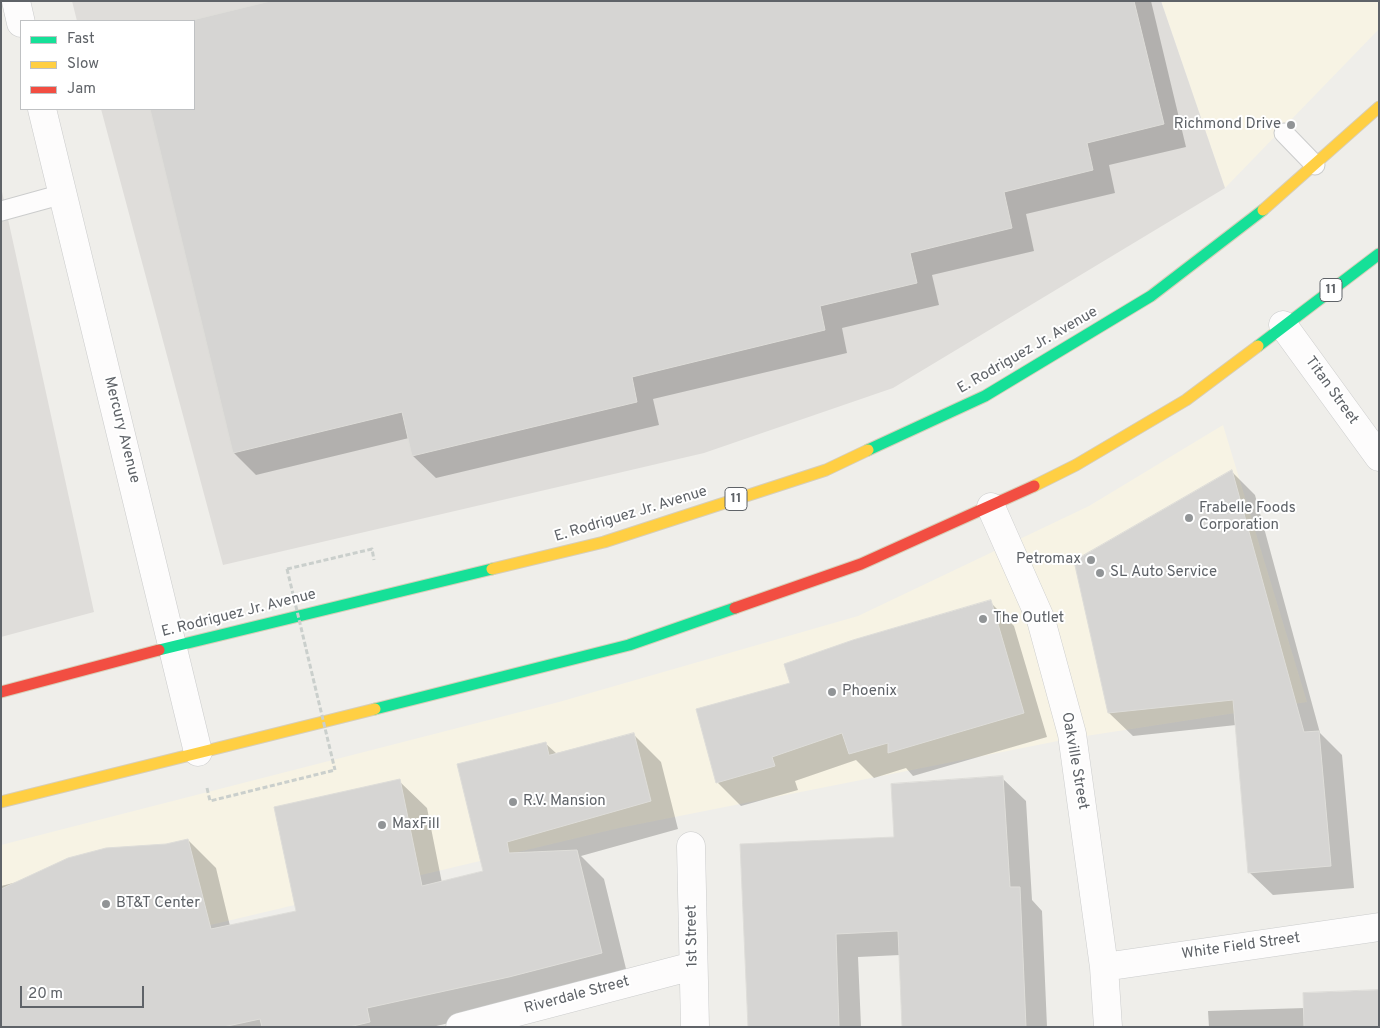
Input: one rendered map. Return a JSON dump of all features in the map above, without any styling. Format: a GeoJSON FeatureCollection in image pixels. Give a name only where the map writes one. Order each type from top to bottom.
{"type":"FeatureCollection","features":[{"type":"Feature","properties":{"kind":"main road","name":"E. Rodriguez Jr. Avenue"},"geometry":{"type":"LineString","coordinates":[[1,692],[173,646],[604,542],[826,470],[985,396],[1151,296],[1275,201],[1379,107]]}},
{"type":"Feature","properties":{"kind":"main road","name":"11"},"geometry":{"type":"LineString","coordinates":[[1,802],[629,645],[861,564],[991,507],[1076,465],[1186,400],[1379,254]]}},
{"type":"Feature","properties":{"kind":"street"},"geometry":{"type":"LineString","coordinates":[[16,1],[20,20]]}},
{"type":"Feature","properties":{"kind":"street","name":"Mercury Avenue"},"geometry":{"type":"LineString","coordinates":[[42,110],[198,752]]}},
{"type":"Feature","properties":{"kind":"street","name":"Titan Street"},"geometry":{"type":"LineString","coordinates":[[1283,325],[1379,457]]}},
{"type":"Feature","properties":{"kind":"street","name":"Oakville Street"},"geometry":{"type":"LineString","coordinates":[[991,507],[1041,620],[1072,734],[1104,967],[1108,1027]]}},
{"type":"Feature","properties":{"kind":"street","name":"1st Street"},"geometry":{"type":"LineString","coordinates":[[691,846],[695,1027]]}},
{"type":"Feature","properties":{"kind":"street","name":"White Field Street"},"geometry":{"type":"LineString","coordinates":[[1104,967],[1379,927]]}},
{"type":"Feature","properties":{"kind":"street","name":"Riverdale Street"},"geometry":{"type":"LineString","coordinates":[[460,1027],[693,966]]}},
{"type":"Feature","properties":{"kind":"lane"},"geometry":{"type":"LineString","coordinates":[[1284,134],[1315,165]]}},
{"type":"Feature","properties":{"kind":"lane"},"geometry":{"type":"LineString","coordinates":[[1,211],[63,194]]}},
{"type":"Feature","properties":{"kind":"path"},"geometry":{"type":"LineString","coordinates":[[210,801],[335,770],[287,569],[372,549]]}},
{"type":"Feature","properties":{"kind":"shaded area"},"geometry":{"type":"Polygon","coordinates":[[[72,1],[1161,1],[1225,188],[893,388],[704,453],[223,565],[101,110],[195,110],[195,20],[77,20],[72,1]]]}},
{"type":"Feature","properties":{"kind":"shaded area"},"geometry":{"type":"Polygon","coordinates":[[[1161,1],[1379,1],[1379,29],[1225,188],[1161,1]]]}},
{"type":"Feature","properties":{"kind":"shaded area"},"geometry":{"type":"Polygon","coordinates":[[[1,187],[94,612],[1,637],[1,187]]]}},
{"type":"Feature","properties":{"kind":"shaded area"},"geometry":{"type":"Polygon","coordinates":[[[1223,425],[1307,702],[1073,738],[619,828],[202,927],[1,993],[1,845],[559,702],[858,616],[1089,506],[1223,425]]]}},
{"type":"Feature","properties":{"kind":"building"},"geometry":{"type":"Polygon","coordinates":[[[271,1],[1134,1],[1164,124],[1087,143],[1093,170],[1004,192],[1012,228],[910,253],[917,283],[820,306],[825,330],[632,377],[637,402],[412,456],[402,412],[233,453],[150,110],[195,110],[194,20],[271,1]]]}},
{"type":"Feature","properties":{"kind":"building"},"geometry":{"type":"Polygon","coordinates":[[[1232,470],[1304,732],[1319,731],[1331,866],[1248,873],[1233,700],[1108,713],[1074,561],[1232,470]]]}},
{"type":"Feature","properties":{"kind":"building"},"geometry":{"type":"Polygon","coordinates":[[[991,600],[1024,713],[888,753],[888,743],[849,754],[842,733],[772,757],[775,766],[716,783],[696,709],[790,683],[784,664],[853,640],[991,600]]]}},
{"type":"Feature","properties":{"kind":"building"},"geometry":{"type":"Polygon","coordinates":[[[634,733],[651,801],[507,842],[509,853],[577,850],[602,953],[509,977],[367,1008],[370,1022],[349,1027],[262,1027],[260,1019],[223,1027],[1,1027],[1,889],[68,858],[106,848],[166,844],[188,839],[211,929],[296,911],[274,807],[400,779],[422,886],[483,871],[457,764],[546,742],[549,755],[634,733]]]}},
{"type":"Feature","properties":{"kind":"building"},"geometry":{"type":"Polygon","coordinates":[[[1003,776],[1010,887],[1020,887],[1026,1027],[902,1027],[898,931],[836,934],[839,1027],[748,1027],[740,844],[894,837],[891,784],[1003,776]]]}},
{"type":"Feature","properties":{"kind":"building"},"geometry":{"type":"Polygon","coordinates":[[[1379,990],[1379,1027],[1304,1027],[1303,993],[1379,990]]]}},
{"type":"Feature","properties":{"kind":"traffic: fast"},"geometry":{"type":"LineString","coordinates":[[868,450],[985,396],[1151,296],[1263,210]]}},
{"type":"Feature","properties":{"kind":"traffic: fast"},"geometry":{"type":"LineString","coordinates":[[1258,346],[1379,254]]}},
{"type":"Feature","properties":{"kind":"traffic: fast"},"geometry":{"type":"LineString","coordinates":[[159,650],[492,569]]}},
{"type":"Feature","properties":{"kind":"traffic: fast"},"geometry":{"type":"LineString","coordinates":[[375,709],[629,645],[735,608]]}},
{"type":"Feature","properties":{"kind":"traffic: slow"},"geometry":{"type":"LineString","coordinates":[[1263,210],[1379,107]]}},
{"type":"Feature","properties":{"kind":"traffic: slow"},"geometry":{"type":"LineString","coordinates":[[1034,486],[1076,465],[1186,400],[1258,346]]}},
{"type":"Feature","properties":{"kind":"traffic: slow"},"geometry":{"type":"LineString","coordinates":[[492,569],[604,542],[826,470],[868,450]]}},
{"type":"Feature","properties":{"kind":"traffic: slow"},"geometry":{"type":"LineString","coordinates":[[1,802],[375,709]]}},
{"type":"Feature","properties":{"kind":"traffic: jam"},"geometry":{"type":"LineString","coordinates":[[735,608],[861,564],[1034,486]]}},
{"type":"Feature","properties":{"kind":"traffic: jam"},"geometry":{"type":"LineString","coordinates":[[1,692],[159,650]]}},
{"type":"Feature","properties":{"kind":"place","name":"Richmond Drive"},"geometry":{"type":"Point","coordinates":[1291,125]}},
{"type":"Feature","properties":{"kind":"place","name":"Frabelle Foods Corporation"},"geometry":{"type":"Point","coordinates":[1189,518]}},
{"type":"Feature","properties":{"kind":"place","name":"Petromax"},"geometry":{"type":"Point","coordinates":[1091,560]}},
{"type":"Feature","properties":{"kind":"place","name":"SL Auto Service"},"geometry":{"type":"Point","coordinates":[1100,573]}},
{"type":"Feature","properties":{"kind":"place","name":"The Outlet"},"geometry":{"type":"Point","coordinates":[983,619]}},
{"type":"Feature","properties":{"kind":"place","name":"Phoenix"},"geometry":{"type":"Point","coordinates":[832,692]}},
{"type":"Feature","properties":{"kind":"place","name":"R.V. Mansion"},"geometry":{"type":"Point","coordinates":[513,802]}},
{"type":"Feature","properties":{"kind":"place","name":"MaxFill"},"geometry":{"type":"Point","coordinates":[382,825]}},
{"type":"Feature","properties":{"kind":"place","name":"BT&T Center"},"geometry":{"type":"Point","coordinates":[106,904]}}]}
